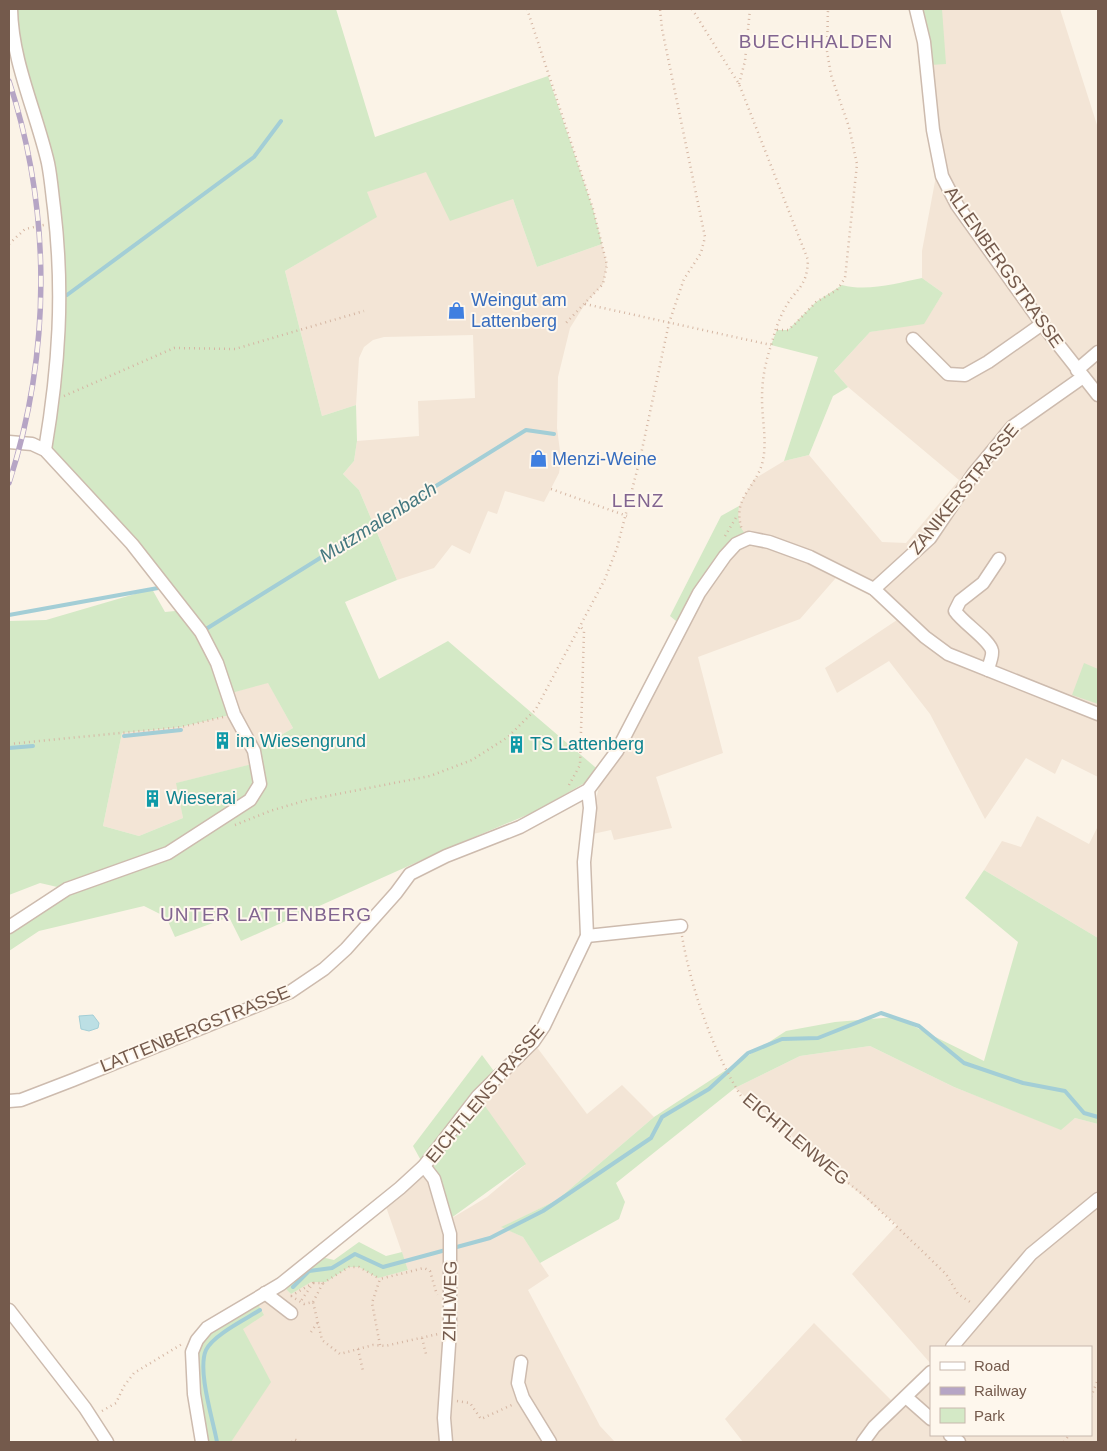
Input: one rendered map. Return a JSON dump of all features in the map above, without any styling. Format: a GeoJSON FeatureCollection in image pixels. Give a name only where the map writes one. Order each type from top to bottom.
{"type":"FeatureCollection","features":[{"type":"Feature","properties":{"kind":"street"},"geometry":{"type":"LineString","coordinates":[[10,9],[11,35],[48,164],[56,226],[60,279],[59,338],[54,401],[45,450]]}},
{"type":"Feature","properties":{"kind":"street","name":"ALLENBERGSTRASSE"},"geometry":{"type":"LineString","coordinates":[[916,9],[924,42],[933,130],[942,176],[957,205],[1042,324],[1098,395]]}},
{"type":"Feature","properties":{"kind":"street"},"geometry":{"type":"LineString","coordinates":[[914,339],[948,374],[965,375],[988,362],[1042,324]]}},
{"type":"Feature","properties":{"kind":"street","name":"ZANIKERSTRASSE"},"geometry":{"type":"LineString","coordinates":[[874,589],[930,538],[974,473],[1012,427],[1080,373],[1098,352]]}},
{"type":"Feature","properties":{"kind":"street"},"geometry":{"type":"LineString","coordinates":[[9,442],[32,444],[45,450],[132,544],[185,609],[201,632],[217,663],[234,714],[254,751],[260,784],[250,800],[168,852],[67,890],[9,926]]}},
{"type":"Feature","properties":{"kind":"street","name":"LATTENBERGSTRASSE"},"geometry":{"type":"LineString","coordinates":[[9,1101],[21,1100],[290,992],[324,969],[346,949],[396,893],[410,874],[446,856],[520,827],[588,790],[617,751],[703,587],[724,556],[736,544],[749,538],[769,542],[810,557],[874,589]]}},
{"type":"Feature","properties":{"kind":"street"},"geometry":{"type":"LineString","coordinates":[[988,670],[992,652],[988,643],[962,621],[955,611],[960,601],[983,582],[999,559]]}},
{"type":"Feature","properties":{"kind":"street"},"geometry":{"type":"LineString","coordinates":[[874,589],[926,637],[948,654],[1098,714]]}},
{"type":"Feature","properties":{"kind":"street","name":"EICHTLENSTRASSE"},"geometry":{"type":"LineString","coordinates":[[197,1340],[207,1328],[281,1284],[384,1202],[424,1166],[478,1096],[533,1042],[544,1026],[587,936],[584,862],[590,808],[588,790]]}},
{"type":"Feature","properties":{"kind":"street"},"geometry":{"type":"LineString","coordinates":[[587,936],[681,926]]}},
{"type":"Feature","properties":{"kind":"street","name":"ZIHLWEG"},"geometry":{"type":"LineString","coordinates":[[424,1166],[434,1179],[450,1234],[450,1330],[444,1418],[446,1442]]}},
{"type":"Feature","properties":{"kind":"street"},"geometry":{"type":"LineString","coordinates":[[953,1346],[1031,1254],[1098,1199]]}},
{"type":"Feature","properties":{"kind":"street"},"geometry":{"type":"LineString","coordinates":[[265,1294],[291,1313]]}},
{"type":"Feature","properties":{"kind":"street"},"geometry":{"type":"LineString","coordinates":[[9,1310],[107,1442]]}},
{"type":"Feature","properties":{"kind":"street"},"geometry":{"type":"LineString","coordinates":[[197,1340],[192,1352],[194,1394],[202,1442]]}},
{"type":"Feature","properties":{"kind":"street"},"geometry":{"type":"LineString","coordinates":[[521,1362],[518,1383],[524,1400],[550,1442]]}},
{"type":"Feature","properties":{"kind":"street"},"geometry":{"type":"LineString","coordinates":[[863,1442],[874,1427],[930,1373]]}},
{"type":"Feature","properties":{"kind":"street"},"geometry":{"type":"LineString","coordinates":[[906,1397],[930,1418]]}},
{"type":"Feature","properties":{"kind":"path"},"geometry":{"type":"LineString","coordinates":[[526,9],[593,209],[607,265],[603,284],[565,324]]}},
{"type":"Feature","properties":{"kind":"path"},"geometry":{"type":"LineString","coordinates":[[233,826],[270,811],[307,800],[430,776],[472,760],[491,750],[536,709],[605,579],[618,548],[627,516],[669,323],[684,279],[701,253],[705,237],[662,29],[660,9]]}},
{"type":"Feature","properties":{"kind":"path"},"geometry":{"type":"LineString","coordinates":[[692,9],[739,84],[808,260],[807,275],[802,286],[784,309],[764,370],[762,398],[765,444],[763,462],[739,506],[737,516]]}},
{"type":"Feature","properties":{"kind":"path"},"geometry":{"type":"LineString","coordinates":[[739,84],[745,61],[750,9]]}},
{"type":"Feature","properties":{"kind":"path"},"geometry":{"type":"LineString","coordinates":[[777,330],[788,330],[796,324],[816,302],[838,290],[845,278],[857,164],[849,127],[831,75],[827,51],[828,9]]}},
{"type":"Feature","properties":{"kind":"path"},"geometry":{"type":"LineString","coordinates":[[9,244],[30,228],[56,226]]}},
{"type":"Feature","properties":{"kind":"path"},"geometry":{"type":"LineString","coordinates":[[585,304],[771,345]]}},
{"type":"Feature","properties":{"kind":"path"},"geometry":{"type":"LineString","coordinates":[[54,401],[174,348],[235,349],[364,312]]}},
{"type":"Feature","properties":{"kind":"path"},"geometry":{"type":"LineString","coordinates":[[551,489],[627,516]]}},
{"type":"Feature","properties":{"kind":"path"},"geometry":{"type":"LineString","coordinates":[[565,804],[565,790],[580,765],[582,744],[584,631],[580,626]]}},
{"type":"Feature","properties":{"kind":"path"},"geometry":{"type":"LineString","coordinates":[[9,744],[181,727],[234,714]]}},
{"type":"Feature","properties":{"kind":"path","name":"EICHTLENWEG"},"geometry":{"type":"LineString","coordinates":[[681,926],[686,960],[697,1000],[726,1068],[745,1102],[866,1197],[946,1274],[958,1294],[983,1310]]}},
{"type":"Feature","properties":{"kind":"path"},"geometry":{"type":"LineString","coordinates":[[435,1335],[340,1354],[322,1340],[313,1302],[323,1283],[349,1267],[359,1267],[380,1279],[424,1268],[430,1271],[438,1300]]}},
{"type":"Feature","properties":{"kind":"path"},"geometry":{"type":"LineString","coordinates":[[380,1279],[372,1303],[380,1345]]}},
{"type":"Feature","properties":{"kind":"path"},"geometry":{"type":"LineString","coordinates":[[313,1302],[304,1304],[293,1297],[313,1283],[323,1283]]}},
{"type":"Feature","properties":{"kind":"path"},"geometry":{"type":"LineString","coordinates":[[301,1302],[313,1283]]}},
{"type":"Feature","properties":{"kind":"path"},"geometry":{"type":"LineString","coordinates":[[311,1332],[318,1322]]}},
{"type":"Feature","properties":{"kind":"path"},"geometry":{"type":"LineString","coordinates":[[441,1334],[442,1327]]}},
{"type":"Feature","properties":{"kind":"path"},"geometry":{"type":"LineString","coordinates":[[422,1338],[426,1354]]}},
{"type":"Feature","properties":{"kind":"path"},"geometry":{"type":"LineString","coordinates":[[91,1418],[116,1404],[124,1386],[134,1372],[180,1345],[197,1340]]}},
{"type":"Feature","properties":{"kind":"path"},"geometry":{"type":"LineString","coordinates":[[358,1349],[363,1371]]}},
{"type":"Feature","properties":{"kind":"path"},"geometry":{"type":"LineString","coordinates":[[1092,1394],[1098,1378]]}},
{"type":"Feature","properties":{"kind":"path"},"geometry":{"type":"LineString","coordinates":[[470,1403],[481,1419],[524,1400]]}},
{"type":"Feature","properties":{"kind":"path"},"geometry":{"type":"LineString","coordinates":[[292,1442],[294,1439],[300,1442]]}},
{"type":"Feature","properties":{"kind":"shaded area"},"geometry":{"type":"Polygon","coordinates":[[[916,9],[1060,9],[1098,128],[1098,777],[1062,759],[1055,774],[1026,758],[985,819],[930,714],[889,661],[837,693],[825,668],[903,616],[841,572],[800,619],[698,657],[723,753],[656,777],[672,828],[614,840],[611,830],[588,835],[602,773],[681,625],[742,532],[737,516],[739,506],[754,479],[784,461],[809,455],[882,542],[906,543],[959,480],[848,387],[834,371],[870,332],[924,323],[943,293],[922,278],[922,251],[939,160],[916,9]]]}},
{"type":"Feature","properties":{"kind":"shaded area"},"geometry":{"type":"Polygon","coordinates":[[[426,171],[513,199],[537,267],[602,244],[607,265],[603,284],[585,304],[570,328],[558,377],[557,428],[561,459],[559,473],[544,502],[505,491],[497,514],[488,511],[470,554],[452,545],[434,568],[397,580],[359,490],[343,474],[354,461],[357,441],[419,436],[418,401],[475,398],[473,335],[384,337],[373,340],[364,347],[359,358],[356,405],[322,416],[285,271],[376,217],[366,192],[426,171]]]}},
{"type":"Feature","properties":{"kind":"shaded area"},"geometry":{"type":"Polygon","coordinates":[[[268,682],[293,728],[254,751],[257,763],[177,783],[183,818],[139,836],[103,826],[122,733],[181,727],[234,714],[228,694],[268,682]]]}},
{"type":"Feature","properties":{"kind":"shaded area"},"geometry":{"type":"Polygon","coordinates":[[[1037,816],[1089,844],[1098,826],[1098,938],[984,870],[1002,841],[1021,847],[1037,816]]]}},
{"type":"Feature","properties":{"kind":"shaded area"},"geometry":{"type":"Polygon","coordinates":[[[533,1042],[587,1114],[622,1085],[654,1117],[557,1200],[502,1227],[523,1237],[549,1276],[528,1290],[600,1426],[615,1442],[228,1442],[233,1335],[263,1315],[255,1299],[281,1284],[291,1294],[311,1281],[326,1282],[349,1267],[359,1267],[379,1277],[408,1270],[384,1201],[424,1166],[447,1221],[487,1197],[525,1165],[478,1096],[533,1042]]]}},
{"type":"Feature","properties":{"kind":"shaded area"},"geometry":{"type":"Polygon","coordinates":[[[870,1046],[954,1087],[1060,1129],[1075,1118],[1098,1124],[1098,1442],[743,1442],[725,1419],[814,1323],[897,1406],[930,1373],[930,1436],[1092,1436],[1092,1346],[930,1346],[930,1363],[852,1274],[897,1225],[735,1088],[800,1056],[870,1046]]]}},
{"type":"Feature","properties":{"kind":"green space"},"geometry":{"type":"Polygon","coordinates":[[[11,9],[336,9],[375,137],[548,76],[593,209],[602,244],[537,267],[513,199],[450,221],[426,172],[367,192],[377,217],[285,271],[322,416],[356,405],[357,441],[354,461],[343,474],[359,490],[397,580],[345,602],[379,679],[448,641],[602,773],[534,812],[453,846],[241,941],[229,917],[175,937],[166,917],[144,906],[39,931],[9,951],[9,927],[66,889],[40,883],[9,895],[9,621],[46,620],[152,589],[165,612],[185,610],[45,450],[59,338],[48,164],[11,9]],[[268,683],[228,694],[234,714],[181,727],[122,733],[103,826],[139,836],[183,818],[176,783],[256,763],[254,751],[293,728],[268,683]]]}},
{"type":"Feature","properties":{"kind":"green space"},"geometry":{"type":"Polygon","coordinates":[[[916,9],[942,9],[946,64],[930,65],[916,9]]]}},
{"type":"Feature","properties":{"kind":"green space"},"geometry":{"type":"Polygon","coordinates":[[[922,278],[943,293],[924,324],[870,332],[834,371],[848,387],[833,396],[809,455],[784,461],[818,357],[771,345],[777,330],[788,330],[816,302],[842,285],[862,288],[922,278]]]}},
{"type":"Feature","properties":{"kind":"green space"},"geometry":{"type":"Polygon","coordinates":[[[739,506],[740,524],[749,538],[736,544],[681,625],[670,616],[721,516],[739,506]]]}},
{"type":"Feature","properties":{"kind":"green space"},"geometry":{"type":"Polygon","coordinates":[[[1084,663],[1098,669],[1098,704],[1072,695],[1084,663]]]}},
{"type":"Feature","properties":{"kind":"green space"},"geometry":{"type":"Polygon","coordinates":[[[984,870],[1098,938],[1098,1124],[1075,1118],[1061,1130],[954,1087],[870,1046],[800,1056],[735,1088],[616,1183],[625,1202],[619,1219],[540,1263],[523,1237],[501,1227],[557,1200],[654,1117],[786,1031],[835,1022],[895,1017],[984,1061],[1018,942],[965,898],[984,870]]]}},
{"type":"Feature","properties":{"kind":"green space"},"geometry":{"type":"Polygon","coordinates":[[[482,1055],[499,1078],[478,1096],[526,1164],[447,1221],[424,1166],[413,1146],[482,1055]]]}},
{"type":"Feature","properties":{"kind":"green space"},"geometry":{"type":"Polygon","coordinates":[[[359,1242],[386,1256],[402,1252],[408,1270],[378,1278],[359,1267],[349,1267],[326,1282],[311,1282],[291,1294],[281,1284],[317,1256],[334,1260],[359,1242]]]}},
{"type":"Feature","properties":{"kind":"green space"},"geometry":{"type":"Polygon","coordinates":[[[255,1299],[264,1315],[243,1329],[271,1382],[231,1442],[202,1442],[197,1340],[255,1299]]]}},
{"type":"Feature","properties":{"kind":"water"},"geometry":{"type":"Polygon","coordinates":[[[93,1015],[99,1023],[98,1028],[89,1031],[81,1029],[79,1016],[93,1015]]]}},
{"type":"Feature","properties":{"kind":"waterway"},"geometry":{"type":"LineString","coordinates":[[67,295],[254,157],[281,121]]}},
{"type":"Feature","properties":{"kind":"waterway","name":"Mutzmalenbach"},"geometry":{"type":"LineString","coordinates":[[206,629],[526,430],[554,434]]}},
{"type":"Feature","properties":{"kind":"waterway","name":"Mutzmalenbach"},"geometry":{"type":"LineString","coordinates":[[9,615],[158,588]]}},
{"type":"Feature","properties":{"kind":"waterway"},"geometry":{"type":"LineString","coordinates":[[124,736],[181,730]]}},
{"type":"Feature","properties":{"kind":"waterway"},"geometry":{"type":"LineString","coordinates":[[9,748],[33,746]]}},
{"type":"Feature","properties":{"kind":"waterway"},"geometry":{"type":"LineString","coordinates":[[293,1287],[309,1271],[332,1268],[355,1254],[383,1267],[490,1238],[543,1211],[651,1138],[662,1117],[709,1089],[748,1053],[782,1039],[818,1038],[881,1013],[919,1026],[964,1063],[1023,1083],[1065,1091],[1084,1113],[1098,1117]]}},
{"type":"Feature","properties":{"kind":"waterway"},"geometry":{"type":"LineString","coordinates":[[217,1442],[204,1382],[203,1370],[206,1350],[222,1333],[260,1310]]}},
{"type":"Feature","properties":{"kind":"railway"},"geometry":{"type":"LineString","coordinates":[[9,81],[23,131],[33,181],[39,231],[41,282],[39,333],[33,384],[23,434],[9,483]]}},
{"type":"Feature","properties":{"kind":"place","name":"Weingut am Lattenberg"},"geometry":{"type":"Point","coordinates":[457,310]}},
{"type":"Feature","properties":{"kind":"place","name":"Menzi-Weine"},"geometry":{"type":"Point","coordinates":[538,459]}},
{"type":"Feature","properties":{"kind":"place","name":"im Wiesengrund"},"geometry":{"type":"Point","coordinates":[222,741]}},
{"type":"Feature","properties":{"kind":"place","name":"TS Lattenberg"},"geometry":{"type":"Point","coordinates":[516,744]}},
{"type":"Feature","properties":{"kind":"place","name":"Wieserai"},"geometry":{"type":"Point","coordinates":[152,798]}},
{"type":"Feature","properties":{"kind":"district","name":"BUECHHALDEN"},"geometry":{"type":"Point","coordinates":[816,41]}},
{"type":"Feature","properties":{"kind":"district","name":"LENZ"},"geometry":{"type":"Point","coordinates":[638,500]}},
{"type":"Feature","properties":{"kind":"district","name":"UNTER LATTENBERG"},"geometry":{"type":"Point","coordinates":[266,914]}}]}
